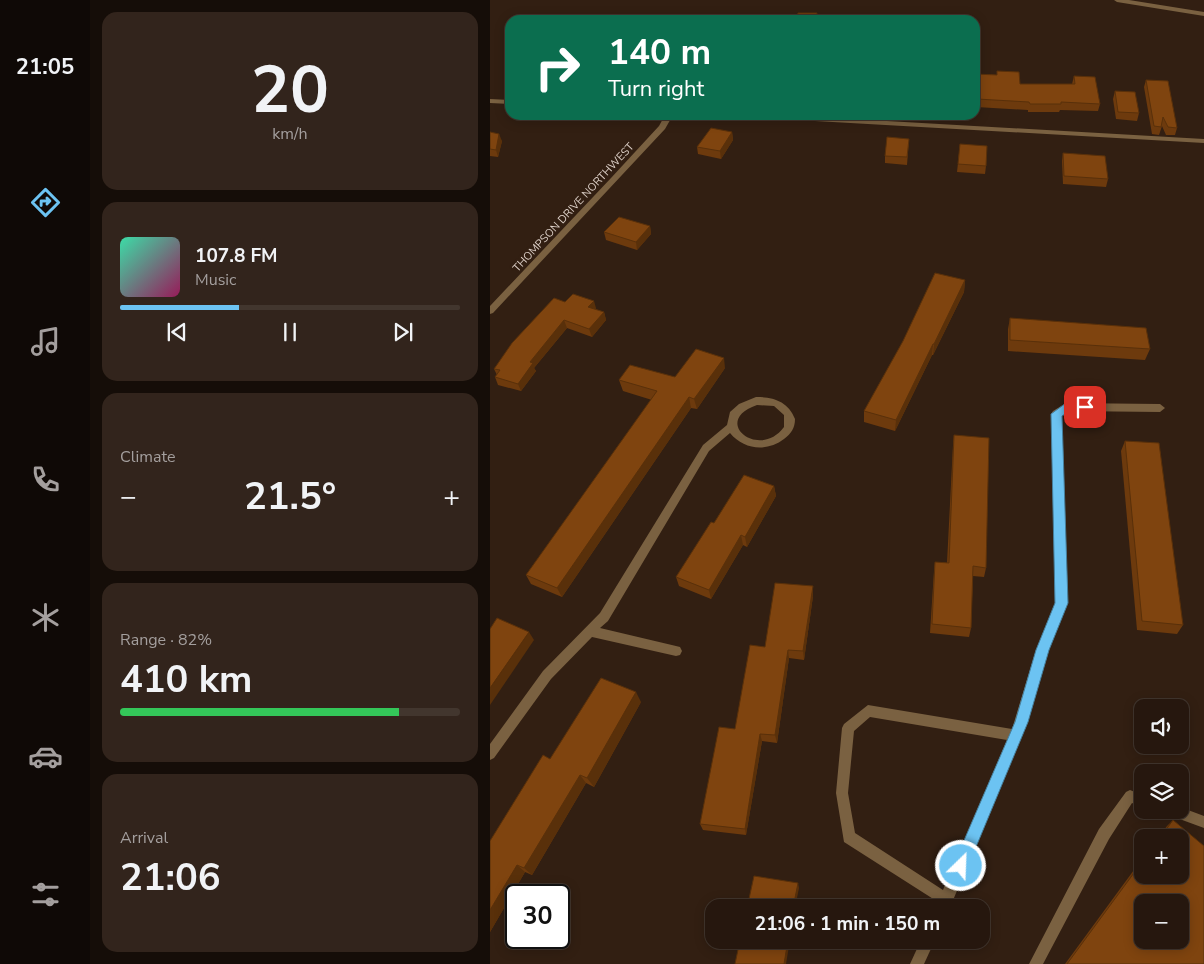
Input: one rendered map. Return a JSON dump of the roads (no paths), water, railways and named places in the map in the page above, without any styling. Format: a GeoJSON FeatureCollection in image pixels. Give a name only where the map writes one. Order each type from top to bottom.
{"type":"FeatureCollection","features":[{"type":"Feature","properties":{"kind":"street"},"geometry":{"type":"LineString","coordinates":[[1117,0],[1204,14]]}},
{"type":"Feature","properties":{"kind":"street"},"geometry":{"type":"LineString","coordinates":[[490,101],[505,102]]}},
{"type":"Feature","properties":{"kind":"street","name":"THOMPSON DRIVE NORTHWEST"},"geometry":{"type":"LineString","coordinates":[[490,311],[614,180],[666,120]]}},
{"type":"Feature","properties":{"kind":"street"},"geometry":{"type":"LineString","coordinates":[[832,120],[1204,141]]}},
{"type":"Feature","properties":{"kind":"street"},"geometry":{"type":"LineString","coordinates":[[490,754],[547,675],[604,617],[706,448],[732,426],[733,418],[737,411],[756,401],[771,401],[781,405],[788,412],[790,419],[788,430],[779,440],[766,445],[750,444],[741,440],[734,433],[732,426]]}},
{"type":"Feature","properties":{"kind":"street"},"geometry":{"type":"LineString","coordinates":[[946,899],[1016,736],[1042,650],[1061,603],[1056,414],[1066,407],[1160,408]]}},
{"type":"Feature","properties":{"kind":"street"},"geometry":{"type":"LineString","coordinates":[[590,631],[676,651]]}},
{"type":"Feature","properties":{"kind":"street"},"geometry":{"type":"LineString","coordinates":[[937,899],[849,837],[842,793],[848,728],[868,712],[1016,736]]}},
{"type":"Feature","properties":{"kind":"street"},"geometry":{"type":"LineString","coordinates":[[1036,964],[1104,834],[1130,796],[1134,798]]}},
{"type":"Feature","properties":{"kind":"street"},"geometry":{"type":"LineString","coordinates":[[1189,817],[1204,822]]}},
{"type":"Feature","properties":{"kind":"street"},"geometry":{"type":"LineString","coordinates":[[918,964],[924,949]]}}]}
